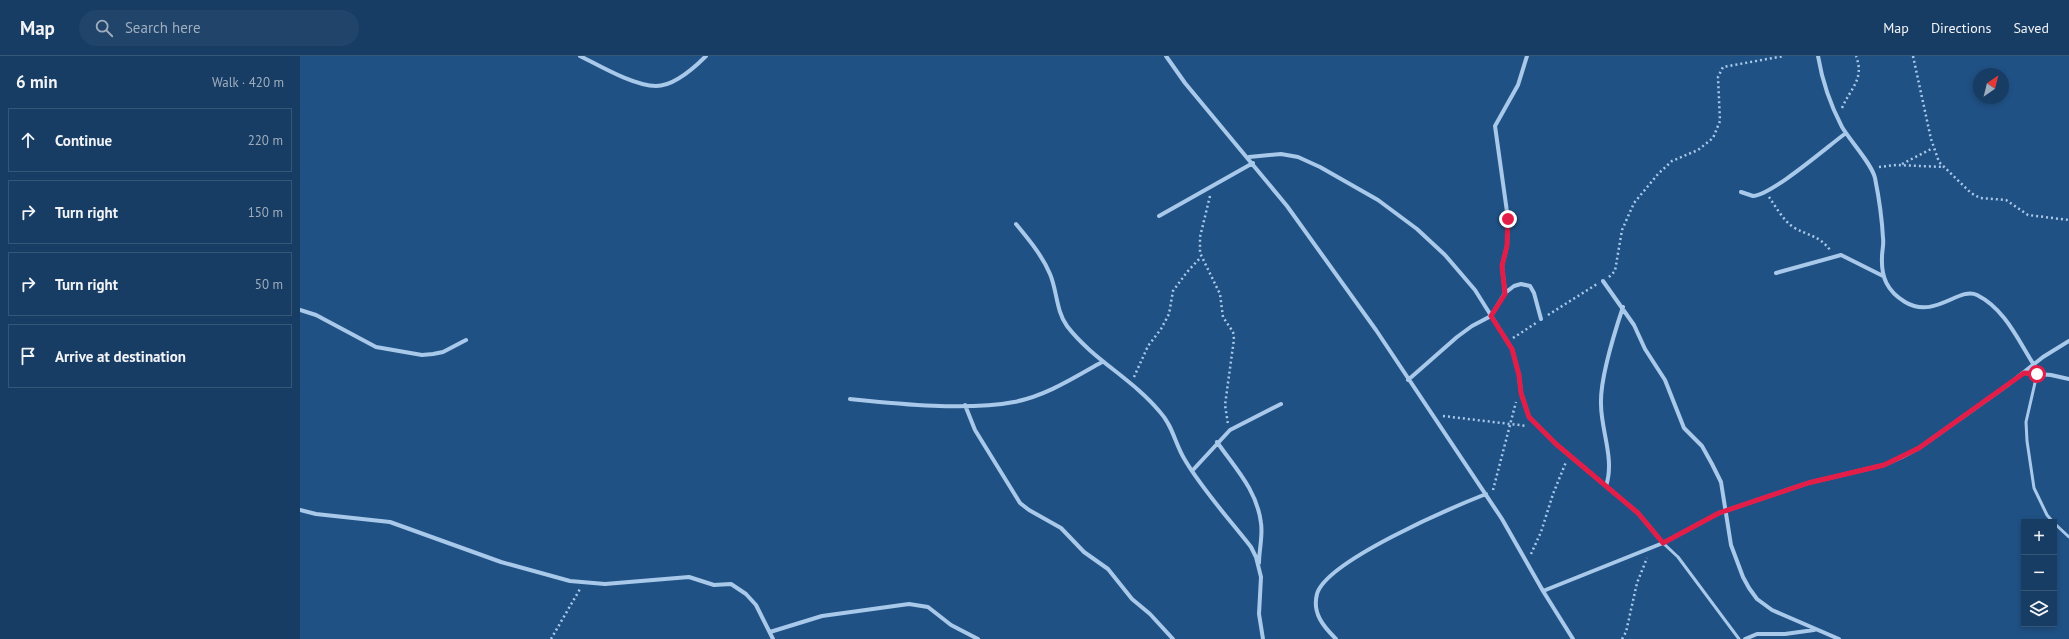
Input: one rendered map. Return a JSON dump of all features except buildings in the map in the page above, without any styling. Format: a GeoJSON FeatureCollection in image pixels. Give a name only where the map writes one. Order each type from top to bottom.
{"type":"FeatureCollection","features":[{"type":"Feature","properties":{"kind":"street"},"geometry":{"type":"LineString","coordinates":[[580,56],[624,77],[656,86],[682,76],[706,56]]}},
{"type":"Feature","properties":{"kind":"street"},"geometry":{"type":"LineString","coordinates":[[1166,56],[1185,83],[1249,157],[1332,268],[1376,330],[1408,380],[1490,500],[1573,639]]}},
{"type":"Feature","properties":{"kind":"street"},"geometry":{"type":"LineString","coordinates":[[1505,294],[1502,266],[1507,246],[1508,219],[1495,126],[1518,85],[1527,56]]}},
{"type":"Feature","properties":{"kind":"street"},"geometry":{"type":"LineString","coordinates":[[1818,56],[1829,97],[1838,117],[1846,132],[1871,169],[1875,178],[1884,240],[1882,256],[1883,276],[1886,286],[1905,302],[1926,308],[1949,302],[1959,296],[1976,294],[1988,302],[2008,321],[2034,365]]}},
{"type":"Feature","properties":{"kind":"street"},"geometry":{"type":"LineString","coordinates":[[1741,192],[1753,196],[1766,192],[1794,174],[1846,132]]}},
{"type":"Feature","properties":{"kind":"street"},"geometry":{"type":"LineString","coordinates":[[1249,157],[1281,154],[1298,157],[1320,167],[1378,200],[1417,230],[1445,255],[1475,290],[1508,342],[1515,358],[1519,386],[1529,417],[1538,428],[1638,513],[1663,543]]}},
{"type":"Feature","properties":{"kind":"street"},"geometry":{"type":"LineString","coordinates":[[1158,216],[1253,163]]}},
{"type":"Feature","properties":{"kind":"street"},"geometry":{"type":"LineString","coordinates":[[1016,224],[1041,256],[1050,275],[1066,325],[1102,362],[1150,400],[1169,422],[1184,459],[1251,547],[1259,567],[1261,577],[1259,614],[1263,639]]}},
{"type":"Feature","properties":{"kind":"street"},"geometry":{"type":"LineString","coordinates":[[1776,272],[1841,255],[1851,258],[1883,276]]}},
{"type":"Feature","properties":{"kind":"street"},"geometry":{"type":"LineString","coordinates":[[1603,281],[1623,307],[1634,325],[1645,349],[1665,380],[1681,424],[1702,446],[1721,482],[1725,511],[1742,577],[1757,599],[1772,610],[1815,630],[1839,639]]}},
{"type":"Feature","properties":{"kind":"street"},"geometry":{"type":"LineString","coordinates":[[1408,380],[1457,337],[1472,326],[1491,316],[1505,294],[1514,286],[1521,284],[1530,286],[1534,292],[1541,319]]}},
{"type":"Feature","properties":{"kind":"street"},"geometry":{"type":"LineString","coordinates":[[1606,486],[1610,467],[1600,403],[1612,346],[1623,307]]}},
{"type":"Feature","properties":{"kind":"street"},"geometry":{"type":"LineString","coordinates":[[300,310],[316,315],[376,347],[422,355],[443,352],[466,340]]}},
{"type":"Feature","properties":{"kind":"street"},"geometry":{"type":"LineString","coordinates":[[1543,591],[1663,543],[1725,511],[1808,483],[1884,465],[1902,457],[1925,444],[2069,341]]}},
{"type":"Feature","properties":{"kind":"street"},"geometry":{"type":"LineString","coordinates":[[850,399],[899,404],[965,405],[1015,402],[1059,387],[1102,362]]}},
{"type":"Feature","properties":{"kind":"street"},"geometry":{"type":"LineString","coordinates":[[2024,373],[2069,379]]}},
{"type":"Feature","properties":{"kind":"street"},"geometry":{"type":"LineString","coordinates":[[1192,471],[1217,442],[1230,430],[1281,404]]}},
{"type":"Feature","properties":{"kind":"street"},"geometry":{"type":"LineString","coordinates":[[965,405],[974,430],[1020,503],[1029,510],[1061,528],[1084,552],[1108,569],[1126,593],[1150,614],[1173,639]]}},
{"type":"Feature","properties":{"kind":"street"},"geometry":{"type":"LineString","coordinates":[[1217,442],[1251,487],[1257,502],[1262,524],[1259,567]]}},
{"type":"Feature","properties":{"kind":"street"},"geometry":{"type":"LineString","coordinates":[[1336,639],[1319,620],[1316,603],[1322,584],[1349,562],[1401,531],[1486,494]]}},
{"type":"Feature","properties":{"kind":"street"},"geometry":{"type":"LineString","coordinates":[[300,510],[316,514],[390,522],[501,562],[570,581],[605,584],[689,577],[714,586],[731,584],[746,594],[756,606],[773,639]]}},
{"type":"Feature","properties":{"kind":"street"},"geometry":{"type":"LineString","coordinates":[[770,632],[822,616],[909,604],[928,607],[951,625],[978,639]]}},
{"type":"Feature","properties":{"kind":"street"},"geometry":{"type":"LineString","coordinates":[[1745,639],[1757,634],[1785,634],[1815,630]]}},
{"type":"Feature","properties":{"kind":"lane"},"geometry":{"type":"LineString","coordinates":[[2037,374],[2026,422],[2027,441],[2034,488],[2047,515],[2051,519]]}},
{"type":"Feature","properties":{"kind":"lane"},"geometry":{"type":"LineString","coordinates":[[2057,525],[2069,537]]}},
{"type":"Feature","properties":{"kind":"lane"},"geometry":{"type":"LineString","coordinates":[[1663,543],[1678,557],[1739,639]]}},
{"type":"Feature","properties":{"kind":"path"},"geometry":{"type":"LineString","coordinates":[[1508,342],[1584,291],[1603,281],[1615,271],[1622,230],[1634,204],[1658,174],[1672,161],[1698,150],[1713,138],[1720,121],[1718,77],[1720,70],[1723,67],[1784,56]]}},
{"type":"Feature","properties":{"kind":"path"},"geometry":{"type":"LineString","coordinates":[[1838,117],[1858,79],[1859,66],[1856,56]]}},
{"type":"Feature","properties":{"kind":"path"},"geometry":{"type":"LineString","coordinates":[[1913,56],[1933,148],[1939,162],[1971,193],[1980,198],[2006,200],[2028,216],[2069,220]]}},
{"type":"Feature","properties":{"kind":"path"},"geometry":{"type":"LineString","coordinates":[[1900,165],[1933,148]]}},
{"type":"Feature","properties":{"kind":"path"},"geometry":{"type":"LineString","coordinates":[[1871,169],[1900,165],[1944,167]]}},
{"type":"Feature","properties":{"kind":"path"},"geometry":{"type":"LineString","coordinates":[[1212,187],[1200,237],[1201,257],[1220,294],[1223,317],[1233,332],[1234,339],[1225,405],[1230,430]]}},
{"type":"Feature","properties":{"kind":"path"},"geometry":{"type":"LineString","coordinates":[[1766,192],[1787,222],[1798,230],[1814,235],[1822,240],[1835,256]]}},
{"type":"Feature","properties":{"kind":"path"},"geometry":{"type":"LineString","coordinates":[[1131,385],[1148,346],[1161,329],[1169,314],[1173,291],[1187,272],[1201,257]]}},
{"type":"Feature","properties":{"kind":"path"},"geometry":{"type":"LineString","coordinates":[[1490,500],[1511,425],[1519,386]]}},
{"type":"Feature","properties":{"kind":"path"},"geometry":{"type":"LineString","coordinates":[[1433,415],[1460,417],[1483,422],[1538,428]]}},
{"type":"Feature","properties":{"kind":"path"},"geometry":{"type":"LineString","coordinates":[[1527,562],[1541,532],[1568,454]]}},
{"type":"Feature","properties":{"kind":"path"},"geometry":{"type":"LineString","coordinates":[[1622,639],[1626,632],[1637,583],[1652,547]]}},
{"type":"Feature","properties":{"kind":"path"},"geometry":{"type":"LineString","coordinates":[[551,639],[584,582]]}},
{"type":"Feature","properties":{"kind":"route"},"geometry":{"type":"LineString","coordinates":[[1508,219],[1507,246],[1502,266],[1505,294],[1495,312],[1491,316],[1512,349],[1519,375],[1519,386],[1529,417],[1556,444],[1638,513],[1663,543],[1719,513],[1808,483],[1828,477],[1884,465],[1902,457],[1919,448],[2024,373],[2037,374]]}}]}
